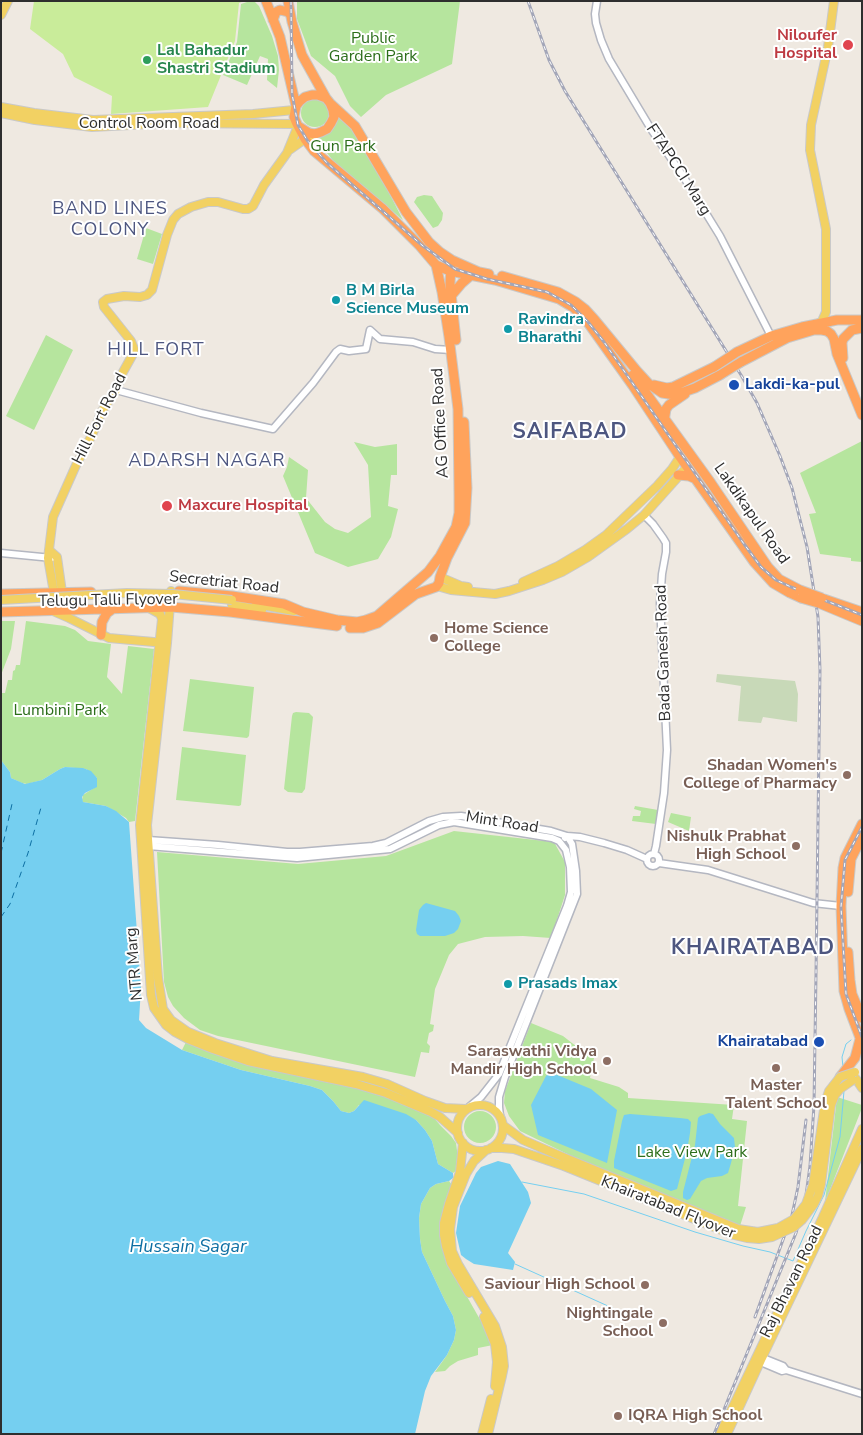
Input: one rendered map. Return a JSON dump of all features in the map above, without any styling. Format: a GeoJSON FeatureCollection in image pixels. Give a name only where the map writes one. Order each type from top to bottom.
{"type":"FeatureCollection","features":[{"type":"Feature","properties":{"kind":"highway"},"geometry":{"type":"LineString","coordinates":[[267,4],[275,9],[280,8],[288,1]]}},
{"type":"Feature","properties":{"kind":"highway"},"geometry":{"type":"LineString","coordinates":[[288,1],[296,38],[302,55],[333,110],[334,117],[327,129],[315,134],[309,133],[298,125]]}},
{"type":"Feature","properties":{"kind":"highway"},"geometry":{"type":"LineString","coordinates":[[267,4],[280,38],[295,108],[294,117],[305,139],[314,151],[383,209],[434,262],[440,252]]}},
{"type":"Feature","properties":{"kind":"highway"},"geometry":{"type":"LineString","coordinates":[[273,20],[276,12],[280,10],[290,14]]}},
{"type":"Feature","properties":{"kind":"highway"},"geometry":{"type":"LineString","coordinates":[[295,108],[305,97],[312,95],[318,95],[328,101]]}},
{"type":"Feature","properties":{"kind":"highway","name":"Lakdikapul Road"},"geometry":{"type":"LineString","coordinates":[[328,101],[355,126],[406,212],[429,242],[440,252],[452,260],[479,272],[564,294],[585,309],[629,372],[647,406],[687,468],[754,562],[770,580],[780,588],[862,612]]}},
{"type":"Feature","properties":{"kind":"highway","name":"AG Office Road"},"geometry":{"type":"LineString","coordinates":[[440,577],[447,558],[465,523],[467,488],[464,407],[450,271],[452,260]]}},
{"type":"Feature","properties":{"kind":"highway","name":"Lakdikapul Road"},"geometry":{"type":"LineString","coordinates":[[434,262],[450,271],[504,283],[559,299],[574,308],[586,320],[665,418],[768,567],[800,594]]}},
{"type":"Feature","properties":{"kind":"highway","name":"AG Office Road"},"geometry":{"type":"LineString","coordinates":[[426,573],[440,556],[450,539],[456,527],[459,514],[458,409],[442,292],[434,262]]}},
{"type":"Feature","properties":{"kind":"highway"},"geometry":{"type":"LineString","coordinates":[[452,296],[470,276]]}},
{"type":"Feature","properties":{"kind":"highway","name":"Lakdikapul Road"},"geometry":{"type":"LineString","coordinates":[[663,432],[666,409],[695,388],[787,338],[836,320],[862,320]]}},
{"type":"Feature","properties":{"kind":"highway"},"geometry":{"type":"LineString","coordinates":[[816,327],[862,320]]}},
{"type":"Feature","properties":{"kind":"highway"},"geometry":{"type":"LineString","coordinates":[[816,327],[831,334],[837,354],[862,414]]}},
{"type":"Feature","properties":{"kind":"highway","name":"Lakdikapul Road"},"geometry":{"type":"LineString","coordinates":[[649,384],[660,387],[673,387],[770,336],[782,332],[816,327]]}},
{"type":"Feature","properties":{"kind":"highway"},"geometry":{"type":"LineString","coordinates":[[843,366],[843,339],[852,330],[862,328]]}},
{"type":"Feature","properties":{"kind":"highway","name":"Lakdikapul Road"},"geometry":{"type":"LineString","coordinates":[[629,372],[662,394],[674,395],[695,388]]}},
{"type":"Feature","properties":{"kind":"highway"},"geometry":{"type":"LineString","coordinates":[[675,472],[696,480]]}},
{"type":"Feature","properties":{"kind":"highway"},"geometry":{"type":"LineString","coordinates":[[414,589],[436,587],[440,583],[440,577],[436,572],[426,573],[423,580],[426,586],[436,587]]}},
{"type":"Feature","properties":{"kind":"highway","name":"Secretriat Road"},"geometry":{"type":"LineString","coordinates":[[1,594],[171,591],[269,601],[284,604],[303,616],[357,622],[377,616],[414,589],[426,573]]}},
{"type":"Feature","properties":{"kind":"highway","name":"Lakdikapul Road"},"geometry":{"type":"LineString","coordinates":[[822,601],[862,622]]}},
{"type":"Feature","properties":{"kind":"highway"},"geometry":{"type":"LineString","coordinates":[[1,612],[170,607],[303,616]]}},
{"type":"Feature","properties":{"kind":"highway"},"geometry":{"type":"LineString","coordinates":[[101,635],[102,622],[107,613],[114,608]]}},
{"type":"Feature","properties":{"kind":"highway"},"geometry":{"type":"LineString","coordinates":[[840,1077],[854,1058],[861,1041],[844,991],[841,906],[845,858],[861,831]]}},
{"type":"Feature","properties":{"kind":"highway"},"geometry":{"type":"LineString","coordinates":[[861,831],[851,859],[847,904],[850,980],[852,994],[862,1018]]}},
{"type":"Feature","properties":{"kind":"main road"},"geometry":{"type":"LineString","coordinates":[[816,327],[822,321],[826,312],[826,229],[810,150],[810,125],[828,46],[834,1]]}},
{"type":"Feature","properties":{"kind":"main road"},"geometry":{"type":"LineString","coordinates":[[1,15],[4,4]]}},
{"type":"Feature","properties":{"kind":"main road","name":"Control Room Road"},"geometry":{"type":"LineString","coordinates":[[1,107],[98,123],[298,125]]}},
{"type":"Feature","properties":{"kind":"main road","name":"Control Room Road"},"geometry":{"type":"LineString","coordinates":[[1,114],[67,124],[233,115],[295,108]]}},
{"type":"Feature","properties":{"kind":"main road","name":"Hill Fort Road"},"geometry":{"type":"LineString","coordinates":[[58,593],[49,554],[52,522],[57,507],[102,411],[116,390],[133,354],[134,345],[104,307],[103,302],[124,296],[140,297],[147,295],[152,290],[166,234],[176,216],[191,207],[208,202],[218,202],[243,209],[254,206],[261,190],[287,152],[298,125]]}},
{"type":"Feature","properties":{"kind":"main road"},"geometry":{"type":"LineString","coordinates":[[287,152],[305,139],[321,132]]}},
{"type":"Feature","properties":{"kind":"main road"},"geometry":{"type":"LineString","coordinates":[[826,312],[828,316],[836,320]]}},
{"type":"Feature","properties":{"kind":"main road"},"geometry":{"type":"LineString","coordinates":[[436,587],[495,594],[543,580],[562,572],[611,542],[644,515],[675,472],[680,457]]}},
{"type":"Feature","properties":{"kind":"main road"},"geometry":{"type":"LineString","coordinates":[[440,577],[461,586],[493,591],[516,586],[558,566],[599,540],[675,472],[687,468]]}},
{"type":"Feature","properties":{"kind":"main road"},"geometry":{"type":"LineString","coordinates":[[49,554],[57,557],[58,593],[74,610]]}},
{"type":"Feature","properties":{"kind":"main road","name":"NTR Marg"},"geometry":{"type":"LineString","coordinates":[[171,591],[140,825],[151,995],[157,1014],[175,1032],[188,1040],[256,1063],[356,1084],[386,1093],[431,1112],[440,1117],[458,1133]]}},
{"type":"Feature","properties":{"kind":"main road"},"geometry":{"type":"LineString","coordinates":[[58,593],[85,609]]}},
{"type":"Feature","properties":{"kind":"main road","name":"Telugu Talli Flyover"},"geometry":{"type":"LineString","coordinates":[[1,602],[127,594],[173,594],[232,602],[303,616]]}},
{"type":"Feature","properties":{"kind":"main road","name":"NTR Marg"},"geometry":{"type":"LineString","coordinates":[[147,607],[162,616],[164,643],[147,825],[163,1009],[171,1020],[188,1032],[260,1058],[316,1070],[363,1077],[387,1084],[445,1108],[468,1108]]}},
{"type":"Feature","properties":{"kind":"main road"},"geometry":{"type":"LineString","coordinates":[[51,610],[109,638],[164,643]]}},
{"type":"Feature","properties":{"kind":"main road"},"geometry":{"type":"LineString","coordinates":[[840,1077],[858,1076],[862,1088]]}},
{"type":"Feature","properties":{"kind":"main road","name":"Khairatabad Flyover"},"geometry":{"type":"LineString","coordinates":[[504,1126],[523,1140],[564,1162],[734,1235],[759,1239],[772,1237],[794,1227],[814,1204],[821,1184],[831,1105],[840,1089],[858,1076]]}},
{"type":"Feature","properties":{"kind":"main road","name":"Khairatabad Flyover"},"geometry":{"type":"LineString","coordinates":[[488,1149],[514,1149],[564,1162],[738,1229],[758,1232],[778,1228],[794,1218],[806,1204],[812,1192],[825,1103],[829,1091],[840,1077]]}},
{"type":"Feature","properties":{"kind":"main road"},"geometry":{"type":"LineString","coordinates":[[463,1173],[474,1161],[498,1143],[502,1135],[504,1126],[500,1116],[494,1109],[486,1105],[468,1108],[461,1114],[458,1121],[458,1133],[463,1143],[463,1173],[456,1192],[448,1204],[444,1223],[444,1235],[451,1263],[486,1320],[494,1338],[497,1362],[496,1381],[488,1421],[488,1434]]}},
{"type":"Feature","properties":{"kind":"main road","name":"Raj Bhavan Road"},"geometry":{"type":"LineString","coordinates":[[728,1434],[758,1359],[862,1129]]}},
{"type":"Feature","properties":{"kind":"main road"},"geometry":{"type":"LineString","coordinates":[[463,1143],[478,1151],[488,1149]]}},
{"type":"Feature","properties":{"kind":"main road","name":"Raj Bhavan Road"},"geometry":{"type":"LineString","coordinates":[[720,1434],[862,1149]]}},
{"type":"Feature","properties":{"kind":"main road"},"geometry":{"type":"LineString","coordinates":[[482,1434],[488,1421]]}},
{"type":"Feature","properties":{"kind":"street","name":"FTAPCCI Marg"},"geometry":{"type":"LineString","coordinates":[[598,1],[595,14],[596,23],[609,59],[651,129],[720,236],[770,336]]}},
{"type":"Feature","properties":{"kind":"street"},"geometry":{"type":"LineString","coordinates":[[766,326],[782,332]]}},
{"type":"Feature","properties":{"kind":"street"},"geometry":{"type":"LineString","coordinates":[[116,390],[273,429],[336,352],[340,349],[349,351],[366,348],[370,330],[380,339],[413,342],[435,349],[451,350]]}},
{"type":"Feature","properties":{"kind":"street","name":"Bada Ganesh Road"},"geometry":{"type":"LineString","coordinates":[[644,515],[653,524],[666,543],[660,603],[666,714],[666,769],[658,838],[654,854]]}},
{"type":"Feature","properties":{"kind":"street"},"geometry":{"type":"LineString","coordinates":[[1,553],[49,554]]}},
{"type":"Feature","properties":{"kind":"street","name":"Mint Road"},"geometry":{"type":"LineString","coordinates":[[148,843],[218,845],[300,852],[386,843],[443,816],[460,816],[551,831],[567,836],[572,844],[576,871],[574,893],[502,1076],[499,1097],[500,1116]]}},
{"type":"Feature","properties":{"kind":"street","name":"Mint Road"},"geometry":{"type":"LineString","coordinates":[[148,843],[297,858],[390,849],[440,825],[454,822],[552,838],[560,841],[565,849],[570,867],[574,893]]}},
{"type":"Feature","properties":{"kind":"street"},"geometry":{"type":"LineString","coordinates":[[560,841],[567,836],[580,837],[627,850],[648,860],[651,866],[659,863],[700,868],[721,873],[794,898],[813,903],[841,906]]}},
{"type":"Feature","properties":{"kind":"street"},"geometry":{"type":"LineString","coordinates":[[565,849],[580,837]]}},
{"type":"Feature","properties":{"kind":"street"},"geometry":{"type":"LineString","coordinates":[[648,860],[650,855],[654,854],[658,857],[659,863]]}},
{"type":"Feature","properties":{"kind":"street","name":"Mint Road"},"geometry":{"type":"LineString","coordinates":[[468,1108],[502,1076]]}},
{"type":"Feature","properties":{"kind":"street"},"geometry":{"type":"LineString","coordinates":[[758,1359],[862,1394]]}},
{"type":"Feature","properties":{"kind":"green space","name":"Lal Bahadur Shastri Stadium"},"geometry":{"type":"Polygon","coordinates":[[[34,1],[244,1],[239,3],[235,41],[208,107],[111,114],[112,96],[74,77],[63,54],[30,29],[34,1]]]}},
{"type":"Feature","properties":{"kind":"green space"},"geometry":{"type":"Polygon","coordinates":[[[254,1],[259,6],[272,36],[278,56],[277,88],[267,80],[268,59],[260,56],[247,85],[223,75],[237,42],[241,4],[254,1]]]}},
{"type":"Feature","properties":{"kind":"green space","name":"Public Garden Park"},"geometry":{"type":"Polygon","coordinates":[[[297,1],[460,1],[452,64],[386,95],[361,117],[350,106],[335,76],[311,56],[297,19],[297,1]]]}},
{"type":"Feature","properties":{"kind":"green space"},"geometry":{"type":"Polygon","coordinates":[[[315,99],[325,103],[329,113],[325,123],[315,127],[305,123],[301,113],[305,103],[315,99]]]}},
{"type":"Feature","properties":{"kind":"green space","name":"Gun Park"},"geometry":{"type":"Polygon","coordinates":[[[338,115],[346,122],[369,154],[403,220],[335,163],[315,138],[331,130],[336,124],[338,115]]]}},
{"type":"Feature","properties":{"kind":"green space"},"geometry":{"type":"Polygon","coordinates":[[[424,195],[432,196],[443,213],[442,220],[438,226],[433,228],[414,202],[417,197],[424,195]]]}},
{"type":"Feature","properties":{"kind":"green space"},"geometry":{"type":"Polygon","coordinates":[[[146,228],[162,234],[153,264],[137,259],[146,228]]]}},
{"type":"Feature","properties":{"kind":"green space"},"geometry":{"type":"Polygon","coordinates":[[[46,335],[73,350],[34,430],[6,416],[46,335]]]}},
{"type":"Feature","properties":{"kind":"green space"},"geometry":{"type":"Polygon","coordinates":[[[862,441],[862,562],[851,561],[851,558],[820,554],[809,514],[816,513],[800,473],[862,441]]]}},
{"type":"Feature","properties":{"kind":"green space"},"geometry":{"type":"Polygon","coordinates":[[[354,442],[375,447],[397,444],[397,475],[391,475],[388,506],[398,509],[391,537],[378,559],[348,567],[315,553],[283,476],[289,457],[308,470],[306,498],[325,522],[335,529],[348,533],[371,517],[368,465],[354,442]]]}},
{"type":"Feature","properties":{"kind":"green space","name":"Lumbini Park"},"geometry":{"type":"Polygon","coordinates":[[[1,621],[15,621],[11,649],[1,675],[1,621]]]}},
{"type":"Feature","properties":{"kind":"green space","name":"Lumbini Park"},"geometry":{"type":"Polygon","coordinates":[[[26,621],[65,626],[75,630],[88,641],[111,644],[107,677],[122,694],[128,646],[154,649],[135,821],[129,822],[126,818],[106,806],[83,802],[83,795],[97,786],[97,778],[86,769],[65,767],[42,780],[27,784],[11,778],[10,772],[1,760],[1,693],[5,693],[8,680],[12,680],[16,665],[20,665],[26,621]]]}},
{"type":"Feature","properties":{"kind":"green space"},"geometry":{"type":"Polygon","coordinates":[[[717,674],[795,681],[798,694],[797,722],[763,717],[761,723],[738,721],[741,686],[716,682],[717,674]]]}},
{"type":"Feature","properties":{"kind":"green space"},"geometry":{"type":"Polygon","coordinates":[[[190,679],[254,687],[249,736],[247,738],[183,731],[190,679]]]}},
{"type":"Feature","properties":{"kind":"green space"},"geometry":{"type":"Polygon","coordinates":[[[296,712],[309,713],[313,717],[305,789],[302,793],[288,792],[284,789],[292,716],[296,712]]]}},
{"type":"Feature","properties":{"kind":"green space"},"geometry":{"type":"Polygon","coordinates":[[[182,747],[246,755],[241,805],[176,800],[182,747]]]}},
{"type":"Feature","properties":{"kind":"green space"},"geometry":{"type":"Polygon","coordinates":[[[635,806],[658,810],[656,824],[632,821],[633,816],[640,816],[641,811],[634,809],[635,806]]]}},
{"type":"Feature","properties":{"kind":"green space"},"geometry":{"type":"Polygon","coordinates":[[[671,813],[691,817],[689,831],[668,822],[671,813]]]}},
{"type":"Feature","properties":{"kind":"green space"},"geometry":{"type":"Polygon","coordinates":[[[454,831],[554,842],[565,862],[565,895],[551,938],[523,936],[485,937],[458,944],[449,955],[435,989],[430,1024],[434,1025],[433,1031],[429,1033],[427,1043],[430,1046],[429,1053],[421,1052],[415,1077],[218,1036],[200,1030],[184,1018],[173,1006],[168,997],[164,982],[157,852],[298,864],[386,856],[454,831]]]}},
{"type":"Feature","properties":{"kind":"green space","name":"Lake View Park"},"geometry":{"type":"Polygon","coordinates":[[[531,1023],[563,1036],[581,1050],[595,1053],[590,1078],[619,1087],[628,1093],[628,1098],[734,1105],[732,1119],[747,1121],[738,1206],[746,1207],[740,1226],[596,1168],[520,1131],[509,1116],[504,1103],[505,1091],[531,1023]]]}},
{"type":"Feature","properties":{"kind":"green space"},"geometry":{"type":"Polygon","coordinates":[[[186,1042],[249,1065],[357,1087],[381,1095],[434,1118],[456,1143],[458,1158],[456,1171],[453,1173],[438,1164],[432,1141],[416,1120],[359,1105],[354,1111],[349,1113],[341,1111],[322,1090],[241,1070],[182,1050],[186,1042]]]}},
{"type":"Feature","properties":{"kind":"green space"},"geometry":{"type":"Polygon","coordinates":[[[837,1097],[862,1105],[862,1108],[825,1202],[837,1097]]]}},
{"type":"Feature","properties":{"kind":"green space"},"geometry":{"type":"Polygon","coordinates":[[[480,1111],[486,1112],[491,1116],[495,1121],[495,1133],[491,1138],[486,1142],[480,1143],[474,1142],[469,1138],[465,1133],[464,1127],[465,1121],[469,1116],[474,1112],[480,1111]]]}},
{"type":"Feature","properties":{"kind":"green space"},"geometry":{"type":"Polygon","coordinates":[[[449,1181],[452,1185],[442,1214],[441,1245],[448,1263],[493,1345],[478,1348],[478,1355],[458,1361],[445,1371],[435,1372],[447,1355],[454,1340],[456,1330],[453,1316],[422,1252],[419,1218],[421,1204],[430,1188],[436,1184],[449,1181]]]}},
{"type":"Feature","properties":{"kind":"water","name":"Hussain Sagar"},"geometry":{"type":"Polygon","coordinates":[[[1,760],[10,772],[11,778],[25,784],[42,780],[65,767],[83,768],[91,771],[97,778],[97,787],[85,793],[82,797],[83,802],[106,806],[116,811],[129,822],[141,988],[139,1020],[146,1028],[182,1050],[241,1070],[322,1090],[341,1111],[349,1113],[354,1111],[364,1100],[406,1114],[416,1120],[425,1130],[432,1141],[438,1164],[453,1173],[453,1178],[449,1181],[436,1184],[430,1188],[421,1204],[419,1218],[422,1252],[453,1316],[456,1330],[454,1340],[447,1355],[431,1376],[425,1391],[415,1434],[1,1434],[1,760]]]}},
{"type":"Feature","properties":{"kind":"water"},"geometry":{"type":"Polygon","coordinates":[[[426,903],[455,911],[461,921],[458,929],[454,933],[445,936],[420,936],[417,934],[419,910],[426,903]]]}},
{"type":"Feature","properties":{"kind":"water"},"geometry":{"type":"Polygon","coordinates":[[[550,1072],[591,1089],[617,1110],[607,1163],[538,1135],[531,1105],[550,1072]]]}},
{"type":"Feature","properties":{"kind":"water"},"geometry":{"type":"Polygon","coordinates":[[[709,1113],[713,1114],[734,1138],[735,1147],[731,1163],[728,1173],[701,1181],[690,1199],[687,1200],[683,1198],[683,1192],[695,1145],[698,1118],[709,1113]]]}},
{"type":"Feature","properties":{"kind":"water"},"geometry":{"type":"Polygon","coordinates":[[[624,1115],[688,1119],[691,1122],[687,1151],[677,1189],[671,1191],[614,1168],[622,1121],[624,1115]]]}},
{"type":"Feature","properties":{"kind":"water"},"geometry":{"type":"Polygon","coordinates":[[[498,1161],[510,1164],[528,1192],[531,1203],[508,1253],[515,1262],[513,1270],[474,1264],[466,1259],[461,1255],[456,1233],[460,1206],[476,1173],[481,1167],[498,1161]]]}},
{"type":"Feature","properties":{"kind":"waterway"},"geometry":{"type":"LineString","coordinates":[[843,1067],[842,1057],[846,1044],[851,1040]]}},
{"type":"Feature","properties":{"kind":"waterway"},"geometry":{"type":"LineString","coordinates":[[522,1182],[584,1194],[695,1232],[770,1252],[793,1261],[824,1195],[840,1137],[844,1091]]}},
{"type":"Feature","properties":{"kind":"waterway"},"geometry":{"type":"LineString","coordinates":[[515,1264],[619,1311]]}},
{"type":"Feature","properties":{"kind":"ferry route"},"geometry":{"type":"LineString","coordinates":[[1,853],[12,804]]}},
{"type":"Feature","properties":{"kind":"ferry route"},"geometry":{"type":"LineString","coordinates":[[1,917],[10,904],[28,853],[42,804]]}},
{"type":"Feature","properties":{"kind":"railway"},"geometry":{"type":"LineString","coordinates":[[291,1],[292,94],[298,125],[307,140],[327,163],[423,246],[455,269],[487,279],[547,292],[571,305],[604,342],[761,567],[776,580],[862,615]]}},
{"type":"Feature","properties":{"kind":"railway"},"geometry":{"type":"LineString","coordinates":[[528,1],[549,60],[565,91],[757,403],[792,488],[807,547],[818,617],[820,670],[816,974],[814,1105],[810,1166],[806,1195],[796,1233],[714,1434]]}},
{"type":"Feature","properties":{"kind":"railway"},"geometry":{"type":"LineString","coordinates":[[862,827],[845,860],[841,907],[846,994],[862,1037]]}},
{"type":"Feature","properties":{"kind":"railway"},"geometry":{"type":"LineString","coordinates":[[755,1317],[792,1215],[798,1187],[806,1120]]}},
{"type":"Feature","properties":{"kind":"place","name":"Niloufer Hospital"},"geometry":{"type":"Point","coordinates":[848,45]}},
{"type":"Feature","properties":{"kind":"place","name":"Lal Bahadur Shastri Stadium"},"geometry":{"type":"Point","coordinates":[147,60]}},
{"type":"Feature","properties":{"kind":"place","name":"B M Birla Science Museum"},"geometry":{"type":"Point","coordinates":[336,300]}},
{"type":"Feature","properties":{"kind":"place","name":"Ravindra Bharathi"},"geometry":{"type":"Point","coordinates":[508,329]}},
{"type":"Feature","properties":{"kind":"place","name":"Lakdi-ka-pul"},"geometry":{"type":"Point","coordinates":[734,385]}},
{"type":"Feature","properties":{"kind":"place","name":"Maxcure Hospital"},"geometry":{"type":"Point","coordinates":[167,506]}},
{"type":"Feature","properties":{"kind":"place","name":"Home Science College"},"geometry":{"type":"Point","coordinates":[434,638]}},
{"type":"Feature","properties":{"kind":"place","name":"Shadan Women's College of Pharmacy"},"geometry":{"type":"Point","coordinates":[847,775]}},
{"type":"Feature","properties":{"kind":"place","name":"Nishulk Prabhat High School"},"geometry":{"type":"Point","coordinates":[796,846]}},
{"type":"Feature","properties":{"kind":"place","name":"Prasads Imax"},"geometry":{"type":"Point","coordinates":[508,984]}},
{"type":"Feature","properties":{"kind":"place","name":"Khairatabad"},"geometry":{"type":"Point","coordinates":[819,1042]}},
{"type":"Feature","properties":{"kind":"place","name":"Saraswathi Vidya Mandir High School"},"geometry":{"type":"Point","coordinates":[607,1061]}},
{"type":"Feature","properties":{"kind":"place","name":"Master Talent School"},"geometry":{"type":"Point","coordinates":[776,1068]}},
{"type":"Feature","properties":{"kind":"place","name":"Saviour High School"},"geometry":{"type":"Point","coordinates":[645,1285]}},
{"type":"Feature","properties":{"kind":"place","name":"Nightingale School"},"geometry":{"type":"Point","coordinates":[663,1323]}},
{"type":"Feature","properties":{"kind":"place","name":"IQRA High School"},"geometry":{"type":"Point","coordinates":[618,1416]}},
{"type":"Feature","properties":{"kind":"district","name":"BAND LINES COLONY"},"geometry":{"type":"Point","coordinates":[110,220]}},
{"type":"Feature","properties":{"kind":"district","name":"HILL FORT"},"geometry":{"type":"Point","coordinates":[156,351]}},
{"type":"Feature","properties":{"kind":"district","name":"SAIFABAD"},"geometry":{"type":"Point","coordinates":[570,433]}},
{"type":"Feature","properties":{"kind":"district","name":"ADARSH NAGAR"},"geometry":{"type":"Point","coordinates":[207,462]}},
{"type":"Feature","properties":{"kind":"district","name":"KHAIRATABAD"},"geometry":{"type":"Point","coordinates":[753,949]}}]}
